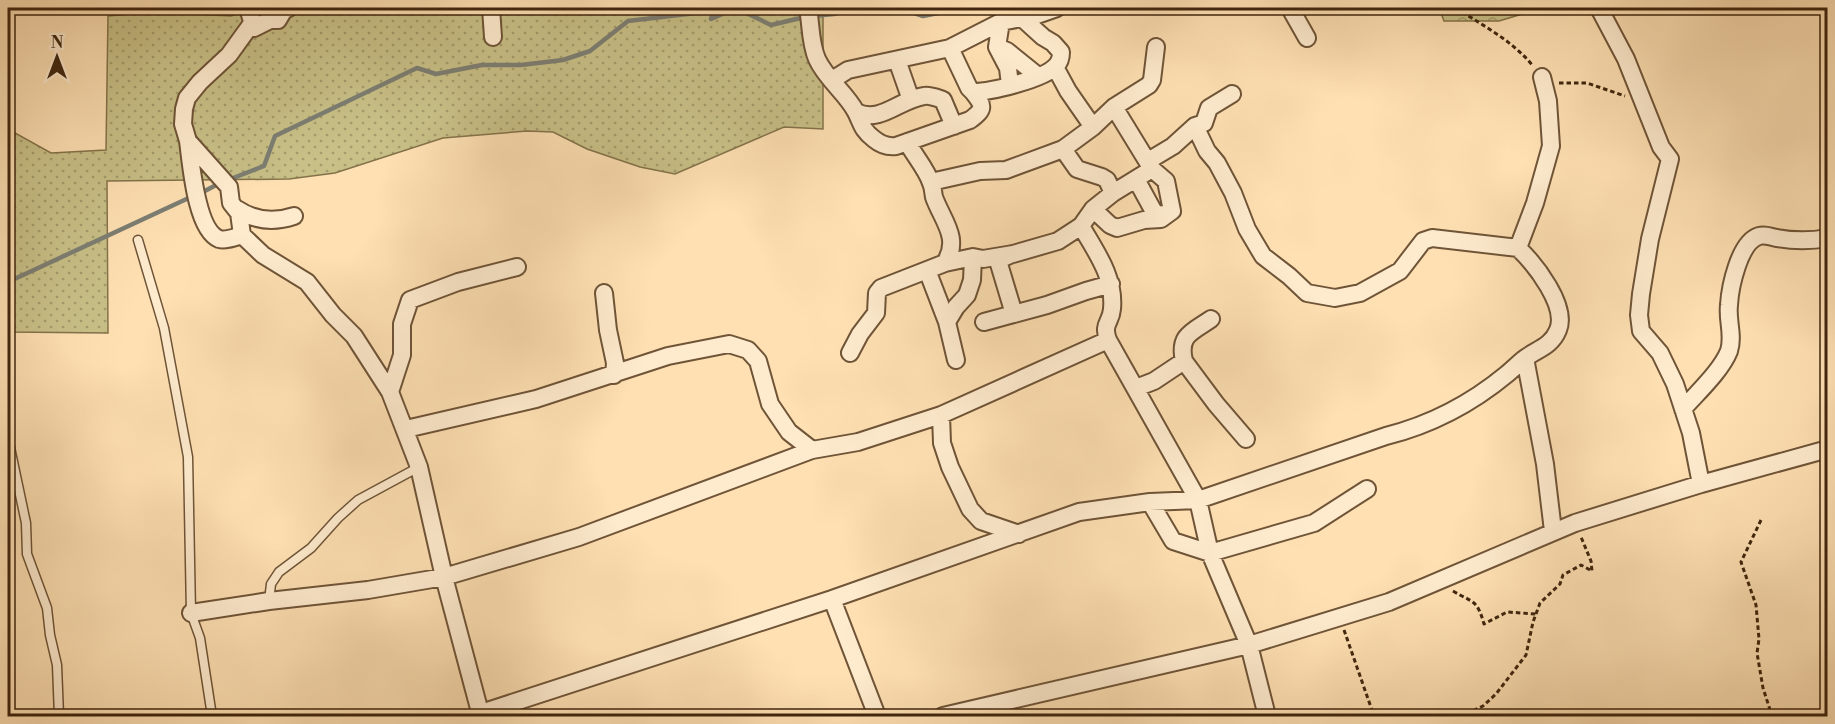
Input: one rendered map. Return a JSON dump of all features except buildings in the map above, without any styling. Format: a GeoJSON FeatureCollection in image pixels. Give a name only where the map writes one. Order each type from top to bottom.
{"type":"FeatureCollection","features":[{"type":"Feature","properties":{"kind":"street"},"geometry":{"type":"LineString","coordinates":[[248,8],[254,28]]}},
{"type":"Feature","properties":{"kind":"street"},"geometry":{"type":"LineString","coordinates":[[242,235],[225,240],[216,238],[211,234],[201,214],[195,195],[188,141],[183,124],[184,109],[187,98],[200,82],[229,55],[250,26],[254,28],[270,20],[278,20],[284,10],[289,8]]}},
{"type":"Feature","properties":{"kind":"street"},"geometry":{"type":"LineString","coordinates":[[491,8],[493,37]]}},
{"type":"Feature","properties":{"kind":"street"},"geometry":{"type":"LineString","coordinates":[[808,8],[812,41],[816,57],[823,70],[856,112],[860,125],[874,140],[890,146],[970,120],[981,111],[981,103],[969,88],[950,48]]}},
{"type":"Feature","properties":{"kind":"street"},"geometry":{"type":"LineString","coordinates":[[832,80],[848,70],[950,48],[1001,22],[1057,8]]}},
{"type":"Feature","properties":{"kind":"street"},"geometry":{"type":"LineString","coordinates":[[1290,8],[1307,38]]}},
{"type":"Feature","properties":{"kind":"street"},"geometry":{"type":"LineString","coordinates":[[1599,8],[1626,59],[1661,147],[1670,159],[1650,239],[1639,315],[1641,331],[1660,353],[1675,384],[1691,433],[1701,484]]}},
{"type":"Feature","properties":{"kind":"street"},"geometry":{"type":"LineString","coordinates":[[973,92],[1038,76],[1055,67],[1061,56],[1060,52],[1053,43],[1022,18]]}},
{"type":"Feature","properties":{"kind":"street"},"geometry":{"type":"LineString","coordinates":[[1001,22],[997,47],[1015,83]]}},
{"type":"Feature","properties":{"kind":"street"},"geometry":{"type":"LineString","coordinates":[[997,47],[1007,51],[1038,76]]}},
{"type":"Feature","properties":{"kind":"street"},"geometry":{"type":"LineString","coordinates":[[931,182],[980,171],[1006,170],[1063,150],[1114,107],[1149,84],[1156,47]]}},
{"type":"Feature","properties":{"kind":"street"},"geometry":{"type":"LineString","coordinates":[[897,60],[911,100]]}},
{"type":"Feature","properties":{"kind":"street"},"geometry":{"type":"LineString","coordinates":[[1015,83],[1022,63]]}},
{"type":"Feature","properties":{"kind":"street"},"geometry":{"type":"LineString","coordinates":[[1055,67],[1068,91],[1093,127]]}},
{"type":"Feature","properties":{"kind":"street"},"geometry":{"type":"LineString","coordinates":[[1518,248],[1535,203],[1551,146],[1548,101],[1542,77]]}},
{"type":"Feature","properties":{"kind":"street"},"geometry":{"type":"LineString","coordinates":[[850,353],[860,334],[876,313],[878,290],[945,263],[973,257],[983,259],[1012,254],[1058,241],[1081,226],[1093,210],[1113,193],[1136,179],[1189,134],[1195,126],[1204,123],[1209,108],[1232,94]]}},
{"type":"Feature","properties":{"kind":"street"},"geometry":{"type":"LineString","coordinates":[[856,112],[869,116],[894,110],[911,100],[924,96],[943,100],[954,126]]}},
{"type":"Feature","properties":{"kind":"street"},"geometry":{"type":"LineString","coordinates":[[1114,107],[1150,165],[1166,181],[1172,211]]}},
{"type":"Feature","properties":{"kind":"street"},"geometry":{"type":"LineString","coordinates":[[237,209],[242,235],[263,255],[308,282],[333,315],[354,336],[390,392],[419,467],[444,577],[481,715],[832,599],[1078,512],[1150,502],[1198,500],[1386,436],[1413,429],[1458,407],[1506,375],[1525,358],[1550,344],[1559,328],[1560,314],[1549,286],[1538,273],[1533,262],[1518,248],[1432,238],[1423,241],[1400,271],[1360,293],[1335,298],[1307,293],[1263,256],[1247,229],[1218,163],[1207,151],[1195,126]]}},
{"type":"Feature","properties":{"kind":"street"},"geometry":{"type":"LineString","coordinates":[[188,141],[226,181],[231,203],[248,217],[260,220],[285,219],[294,216]]}},
{"type":"Feature","properties":{"kind":"street"},"geometry":{"type":"LineString","coordinates":[[907,142],[931,182],[935,198],[946,220],[951,254],[945,263]]}},
{"type":"Feature","properties":{"kind":"street"},"geometry":{"type":"LineString","coordinates":[[1063,150],[1077,169],[1107,180],[1113,193]]}},
{"type":"Feature","properties":{"kind":"street"},"geometry":{"type":"LineString","coordinates":[[1136,179],[1154,212],[1163,215],[1172,211]]}},
{"type":"Feature","properties":{"kind":"street"},"geometry":{"type":"LineString","coordinates":[[1093,210],[1117,228],[1144,220],[1161,219],[1172,211]]}},
{"type":"Feature","properties":{"kind":"street"},"geometry":{"type":"LineString","coordinates":[[1081,226],[1106,269],[1111,284],[1112,309],[1105,330],[1108,340],[1198,500],[1210,553],[1249,645],[1267,717]]}},
{"type":"Feature","properties":{"kind":"street"},"geometry":{"type":"LineString","coordinates":[[1683,409],[1729,351],[1732,335],[1729,315],[1730,297],[1739,260],[1749,243],[1756,237],[1766,235],[1797,240],[1827,238]]}},
{"type":"Feature","properties":{"kind":"street"},"geometry":{"type":"LineString","coordinates":[[1012,254],[999,261],[1014,314]]}},
{"type":"Feature","properties":{"kind":"street"},"geometry":{"type":"LineString","coordinates":[[973,257],[978,266],[985,270],[1001,270]]}},
{"type":"Feature","properties":{"kind":"street"},"geometry":{"type":"LineString","coordinates":[[947,322],[967,295],[972,280],[973,257]]}},
{"type":"Feature","properties":{"kind":"street"},"geometry":{"type":"LineString","coordinates":[[390,392],[402,355],[402,324],[410,300],[458,282],[517,267]]}},
{"type":"Feature","properties":{"kind":"street"},"geometry":{"type":"LineString","coordinates":[[927,270],[947,322],[956,360]]}},
{"type":"Feature","properties":{"kind":"street"},"geometry":{"type":"LineString","coordinates":[[984,322],[1111,284]]}},
{"type":"Feature","properties":{"kind":"street"},"geometry":{"type":"LineString","coordinates":[[604,293],[615,363],[614,375]]}},
{"type":"Feature","properties":{"kind":"street"},"geometry":{"type":"LineString","coordinates":[[1211,319],[1185,337],[1181,350],[1184,361],[1246,439]]}},
{"type":"Feature","properties":{"kind":"street"},"geometry":{"type":"LineString","coordinates":[[191,613],[269,601],[368,590],[444,577],[579,537],[812,450],[858,442],[941,415],[1108,340]]}},
{"type":"Feature","properties":{"kind":"street"},"geometry":{"type":"LineString","coordinates":[[406,429],[536,399],[645,363],[684,352],[729,344],[748,350],[758,361],[770,404],[789,432],[812,450]]}},
{"type":"Feature","properties":{"kind":"street"},"geometry":{"type":"LineString","coordinates":[[1525,358],[1545,464],[1553,531]]}},
{"type":"Feature","properties":{"kind":"street"},"geometry":{"type":"LineString","coordinates":[[1136,388],[1154,381],[1184,361]]}},
{"type":"Feature","properties":{"kind":"street"},"geometry":{"type":"LineString","coordinates":[[941,415],[942,443],[969,509],[981,521],[1019,534]]}},
{"type":"Feature","properties":{"kind":"street"},"geometry":{"type":"LineString","coordinates":[[943,717],[1249,645],[1389,602],[1575,523],[1701,484],[1827,449]]}},
{"type":"Feature","properties":{"kind":"street"},"geometry":{"type":"LineString","coordinates":[[1150,502],[1173,541],[1210,553],[1314,523],[1367,489]]}},
{"type":"Feature","properties":{"kind":"street"},"geometry":{"type":"LineString","coordinates":[[832,599],[877,717]]}},
{"type":"Feature","properties":{"kind":"lane"},"geometry":{"type":"LineString","coordinates":[[138,240],[164,328],[188,457],[191,613],[200,638],[212,717]]}},
{"type":"Feature","properties":{"kind":"lane"},"geometry":{"type":"LineString","coordinates":[[8,438],[26,523],[27,554],[47,608],[57,665],[59,717]]}},
{"type":"Feature","properties":{"kind":"lane"},"geometry":{"type":"LineString","coordinates":[[269,601],[271,584],[279,572],[311,548],[358,500],[419,467]]}},
{"type":"Feature","properties":{"kind":"path"},"geometry":{"type":"LineString","coordinates":[[1761,520],[1741,562],[1756,605],[1759,639],[1757,652],[1763,688],[1772,717]]}},
{"type":"Feature","properties":{"kind":"path"},"geometry":{"type":"LineString","coordinates":[[1444,717],[1468,713],[1483,706],[1496,694],[1526,655],[1540,603],[1560,584],[1563,575],[1581,565],[1592,571],[1591,561],[1575,523]]}},
{"type":"Feature","properties":{"kind":"path"},"geometry":{"type":"LineString","coordinates":[[1436,581],[1480,608],[1484,624],[1507,612],[1536,614]]}},
{"type":"Feature","properties":{"kind":"path"},"geometry":{"type":"LineString","coordinates":[[1342,616],[1349,649],[1374,717]]}},
{"type":"Feature","properties":{"kind":"green space"},"geometry":{"type":"Polygon","coordinates":[[[257,8],[823,8],[823,129],[784,127],[675,174],[640,167],[587,149],[553,132],[527,131],[443,138],[335,173],[289,179],[107,181],[108,333],[8,332],[8,129],[51,153],[106,150],[108,16],[153,12],[231,16],[257,8]]]}},
{"type":"Feature","properties":{"kind":"green space"},"geometry":{"type":"Polygon","coordinates":[[[1439,8],[1539,9],[1499,21],[1444,21],[1439,8]]]}},
{"type":"Feature","properties":{"kind":"waterway"},"geometry":{"type":"LineString","coordinates":[[228,180],[264,166],[275,136],[417,68],[436,74],[482,65],[521,65],[563,60],[590,51],[628,21],[713,11],[711,19],[736,8],[771,25],[805,17]]}},
{"type":"Feature","properties":{"kind":"waterway"},"geometry":{"type":"LineString","coordinates":[[813,16],[834,14],[854,8]]}},
{"type":"Feature","properties":{"kind":"waterway"},"geometry":{"type":"LineString","coordinates":[[899,8],[923,16],[964,8]]}},
{"type":"Feature","properties":{"kind":"waterway"},"geometry":{"type":"LineString","coordinates":[[201,193],[220,183]]}},
{"type":"Feature","properties":{"kind":"waterway"},"geometry":{"type":"LineString","coordinates":[[8,282],[193,196]]}}]}
